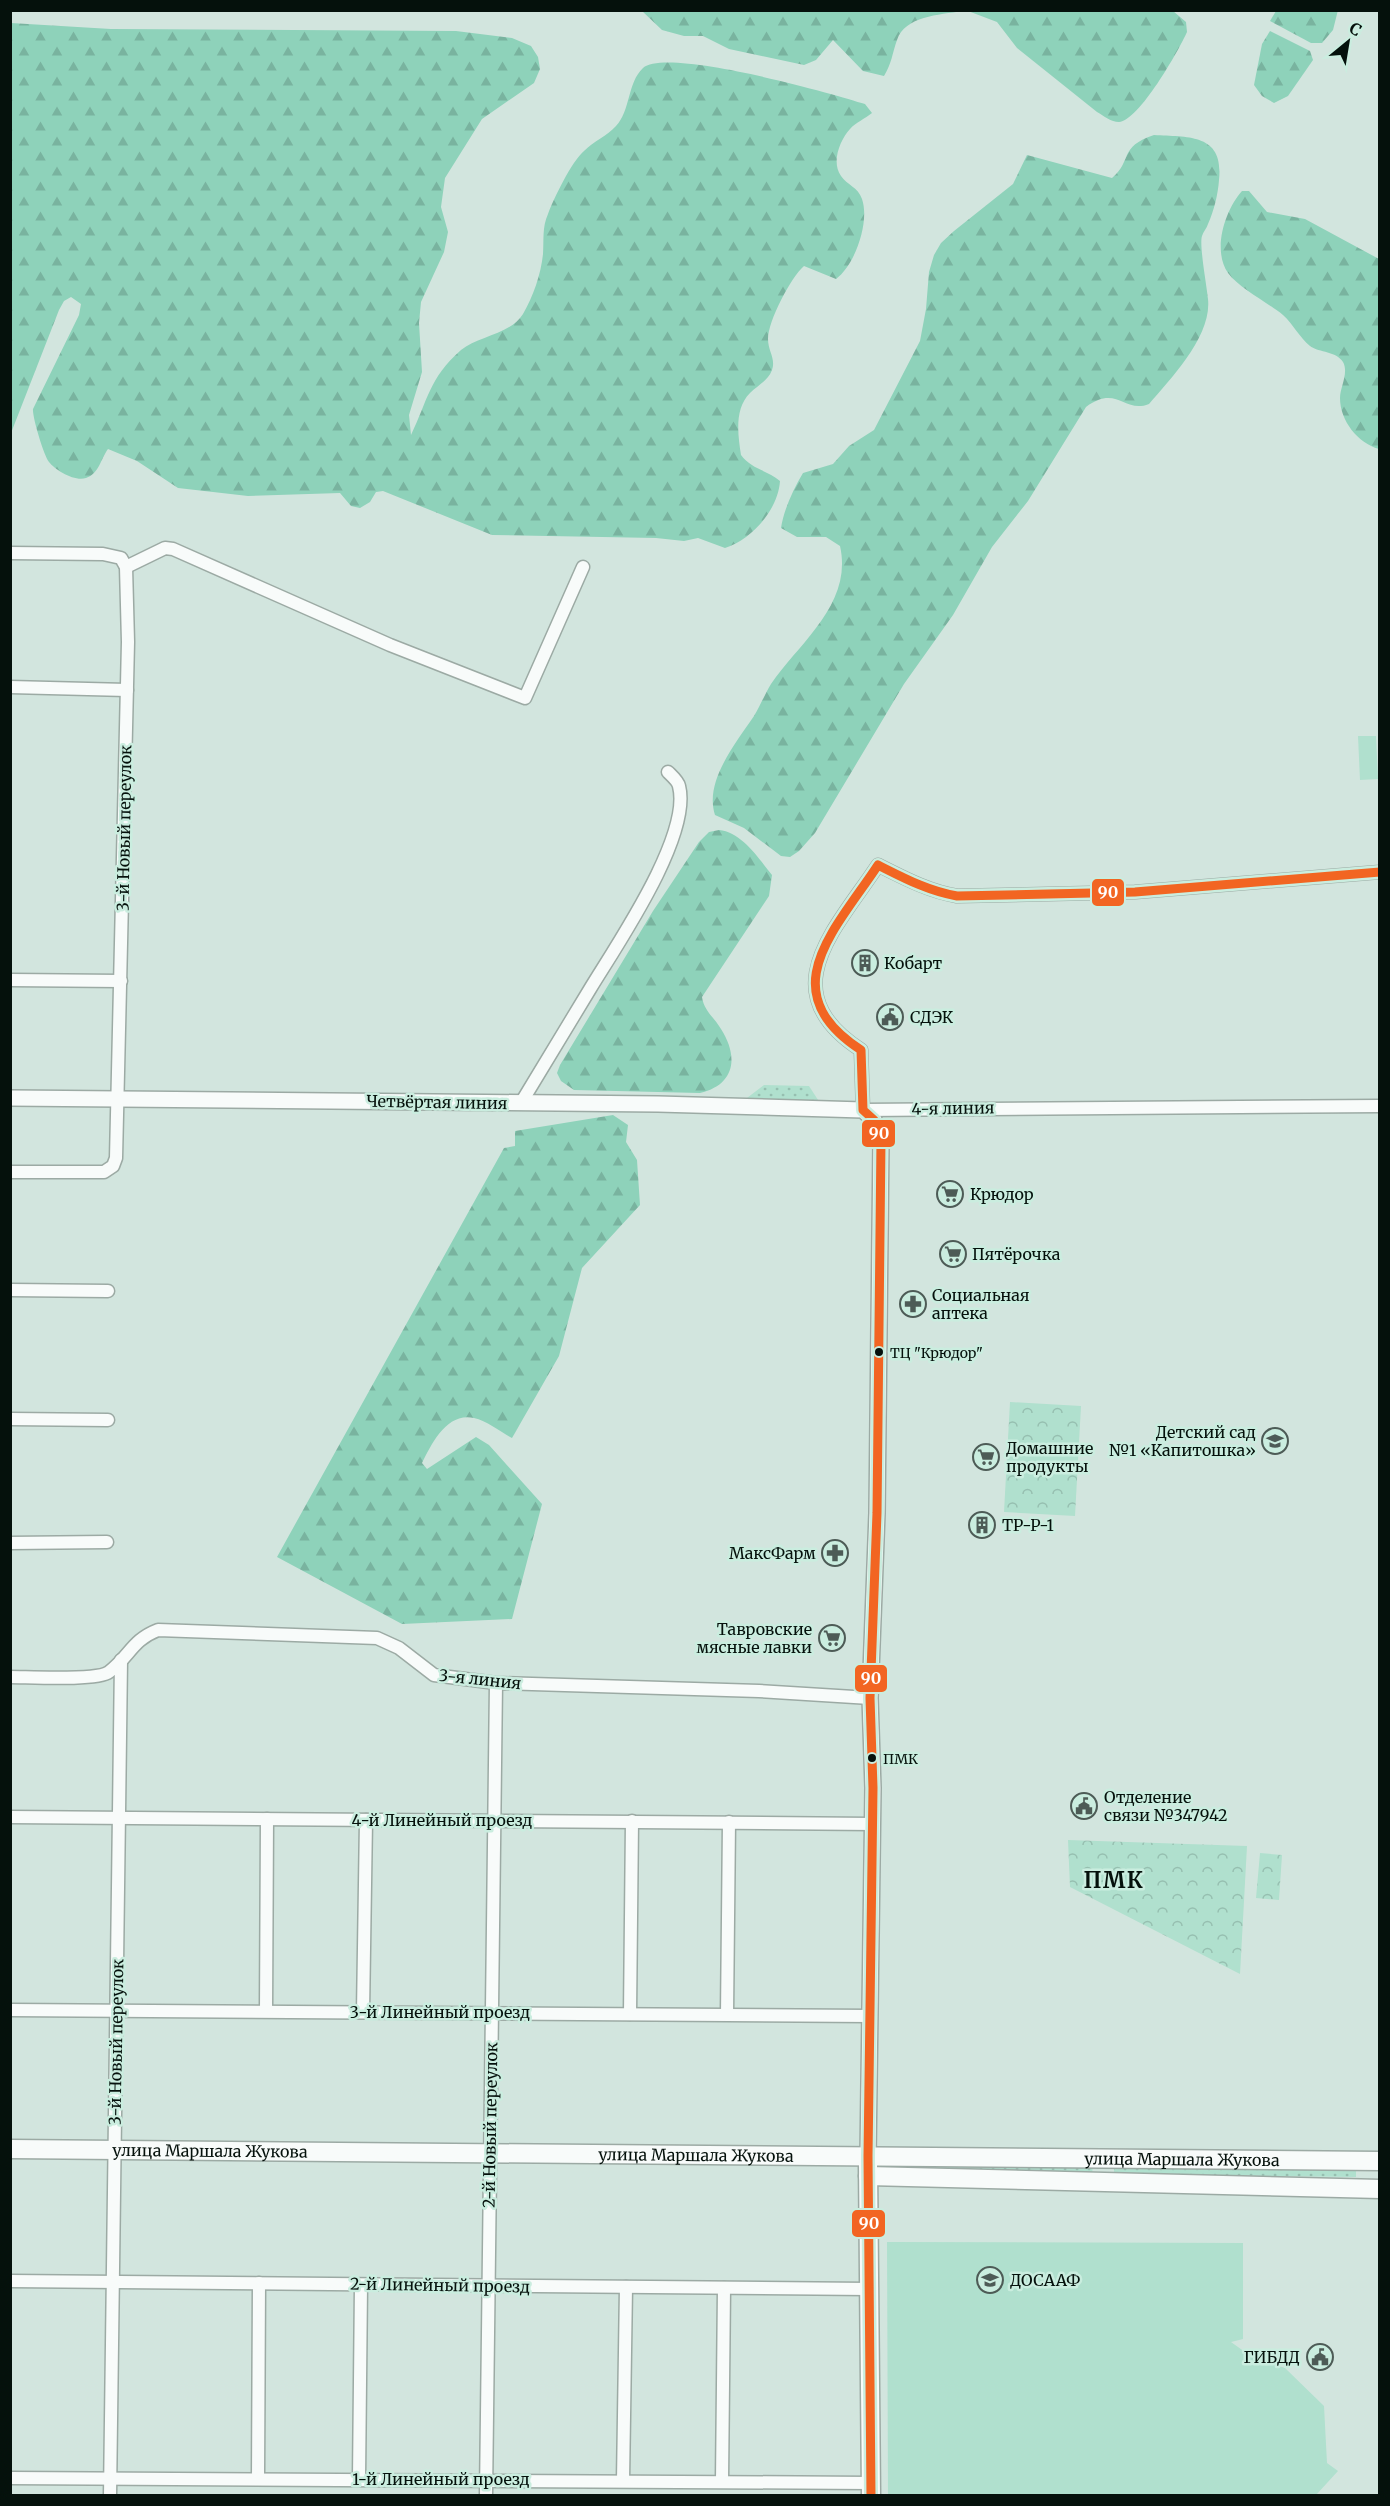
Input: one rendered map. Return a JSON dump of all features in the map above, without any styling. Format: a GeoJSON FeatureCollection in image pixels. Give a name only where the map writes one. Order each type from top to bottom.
{"type":"FeatureCollection","features":[{"type":"Feature","properties":{"kind":"main road","name":"улица Маршала Жукова"},"geometry":{"type":"LineString","coordinates":[[10,2150],[114,2149],[1380,2161]]}},
{"type":"Feature","properties":{"kind":"main road"},"geometry":{"type":"LineString","coordinates":[[868,2156],[871,2489]]}},
{"type":"Feature","properties":{"kind":"main road"},"geometry":{"type":"LineString","coordinates":[[1103,2182],[1105,2158]]}},
{"type":"Feature","properties":{"kind":"main road","name":"улица Маршала Жукова"},"geometry":{"type":"LineString","coordinates":[[868,2176],[1380,2189]]}},
{"type":"Feature","properties":{"kind":"street"},"geometry":{"type":"LineString","coordinates":[[10,553],[104,554],[123,563],[165,548],[173,549],[390,645],[525,698],[583,567]]}},
{"type":"Feature","properties":{"kind":"street","name":"3-й Новый переулок"},"geometry":{"type":"LineString","coordinates":[[10,1172],[104,1172],[113,1166],[116,1158],[126,690],[123,563]]}},
{"type":"Feature","properties":{"kind":"street"},"geometry":{"type":"LineString","coordinates":[[10,687],[126,690]]}},
{"type":"Feature","properties":{"kind":"street"},"geometry":{"type":"LineString","coordinates":[[521,1103],[636,913],[665,858],[674,835],[680,799],[679,784],[668,772]]}},
{"type":"Feature","properties":{"kind":"street"},"geometry":{"type":"LineString","coordinates":[[868,2156],[873,1824],[870,1698],[877,1514],[881,1140],[873,1120],[863,1110],[861,1050],[835,1030],[821,1010],[813,991],[814,972],[823,949],[878,865],[941,893],[984,896],[1135,892],[1380,872]]}},
{"type":"Feature","properties":{"kind":"street"},"geometry":{"type":"LineString","coordinates":[[10,980],[121,981]]}},
{"type":"Feature","properties":{"kind":"street","name":"Четвёртая линия"},"geometry":{"type":"LineString","coordinates":[[10,1098],[521,1103],[863,1110]]}},
{"type":"Feature","properties":{"kind":"street","name":"4-я линия"},"geometry":{"type":"LineString","coordinates":[[863,1110],[1044,1106],[1380,1106]]}},
{"type":"Feature","properties":{"kind":"street"},"geometry":{"type":"LineString","coordinates":[[10,1290],[108,1291]]}},
{"type":"Feature","properties":{"kind":"street"},"geometry":{"type":"LineString","coordinates":[[10,1419],[108,1420]]}},
{"type":"Feature","properties":{"kind":"street"},"geometry":{"type":"LineString","coordinates":[[10,1543],[107,1542]]}},
{"type":"Feature","properties":{"kind":"street","name":"3-я линия"},"geometry":{"type":"LineString","coordinates":[[10,1677],[85,1677],[107,1674],[142,1636],[158,1630],[377,1638],[399,1648],[420,1668],[434,1676],[496,1683],[759,1691],[870,1698]]}},
{"type":"Feature","properties":{"kind":"street","name":"3-й Новый переулок"},"geometry":{"type":"LineString","coordinates":[[110,2496],[121,1660]]}},
{"type":"Feature","properties":{"kind":"street","name":"2-й Новый переулок"},"geometry":{"type":"LineString","coordinates":[[486,2496],[496,1683]]}},
{"type":"Feature","properties":{"kind":"street","name":"4-й Линейный проезд"},"geometry":{"type":"LineString","coordinates":[[10,1818],[873,1824]]}},
{"type":"Feature","properties":{"kind":"street"},"geometry":{"type":"LineString","coordinates":[[266,2011],[267,1819]]}},
{"type":"Feature","properties":{"kind":"street"},"geometry":{"type":"LineString","coordinates":[[363,2012],[366,1820]]}},
{"type":"Feature","properties":{"kind":"street"},"geometry":{"type":"LineString","coordinates":[[630,2014],[632,1821]]}},
{"type":"Feature","properties":{"kind":"street"},"geometry":{"type":"LineString","coordinates":[[727,2014],[729,1822]]}},
{"type":"Feature","properties":{"kind":"street","name":"3-й Линейный проезд"},"geometry":{"type":"LineString","coordinates":[[10,2010],[870,2016]]}},
{"type":"Feature","properties":{"kind":"street","name":"2-й Линейный проезд"},"geometry":{"type":"LineString","coordinates":[[10,2281],[869,2289]]}},
{"type":"Feature","properties":{"kind":"street"},"geometry":{"type":"LineString","coordinates":[[258,2478],[259,2283]]}},
{"type":"Feature","properties":{"kind":"street"},"geometry":{"type":"LineString","coordinates":[[359,2479],[361,2284]]}},
{"type":"Feature","properties":{"kind":"street"},"geometry":{"type":"LineString","coordinates":[[623,2480],[626,2287]]}},
{"type":"Feature","properties":{"kind":"street"},"geometry":{"type":"LineString","coordinates":[[722,2480],[724,2288]]}},
{"type":"Feature","properties":{"kind":"street","name":"1-й Линейный проезд"},"geometry":{"type":"LineString","coordinates":[[10,2478],[722,2480],[871,2489]]}},
{"type":"Feature","properties":{"kind":"green space"},"geometry":{"type":"Polygon","coordinates":[[[1338,10],[1333,30],[1322,43],[1311,43],[1270,21],[1276,11],[1338,10]]]}},
{"type":"Feature","properties":{"kind":"green space"},"geometry":{"type":"Polygon","coordinates":[[[642,11],[962,11],[924,18],[907,26],[897,40],[884,76],[863,71],[833,40],[816,60],[804,65],[729,49],[703,36],[684,36],[662,30],[642,11]]]}},
{"type":"Feature","properties":{"kind":"green space"},"geometry":{"type":"Polygon","coordinates":[[[968,11],[1173,11],[1186,22],[1187,32],[1176,54],[1147,98],[1127,119],[1116,122],[1097,112],[1017,48],[997,22],[968,11]]]}},
{"type":"Feature","properties":{"kind":"green space"},"geometry":{"type":"Polygon","coordinates":[[[11,23],[111,29],[456,31],[512,38],[531,46],[538,57],[540,69],[534,83],[482,119],[445,178],[441,207],[448,232],[444,252],[421,302],[419,323],[422,372],[409,415],[411,435],[430,390],[450,360],[468,345],[511,326],[523,314],[538,277],[542,262],[545,224],[559,190],[579,156],[621,120],[634,81],[643,68],[658,63],[715,67],[786,82],[865,104],[872,113],[855,124],[846,134],[837,158],[841,176],[858,192],[864,208],[862,231],[855,254],[836,279],[804,266],[793,280],[781,300],[769,331],[768,343],[773,362],[772,370],[745,399],[739,414],[738,431],[741,455],[749,463],[780,481],[769,513],[745,538],[725,548],[698,538],[684,541],[656,538],[492,535],[383,491],[376,492],[370,502],[360,508],[351,506],[340,493],[248,496],[178,488],[137,461],[108,449],[94,473],[86,478],[71,477],[60,472],[47,458],[41,444],[33,409],[79,315],[81,304],[71,297],[64,301],[59,310],[11,433],[11,23]]]}},
{"type":"Feature","properties":{"kind":"green space"},"geometry":{"type":"Polygon","coordinates":[[[1270,31],[1310,51],[1313,60],[1288,96],[1274,103],[1262,96],[1254,85],[1262,44],[1270,31]]]}},
{"type":"Feature","properties":{"kind":"green space"},"geometry":{"type":"Polygon","coordinates":[[[1154,135],[1180,136],[1202,141],[1216,154],[1219,165],[1215,202],[1201,241],[1208,313],[1197,342],[1149,404],[1140,406],[1105,398],[1086,407],[1028,501],[992,547],[953,615],[904,684],[815,833],[799,851],[790,857],[781,856],[744,828],[715,815],[713,802],[718,776],[731,750],[754,716],[771,684],[821,621],[832,604],[839,586],[842,567],[840,546],[826,537],[797,537],[781,528],[796,486],[803,473],[833,464],[849,446],[874,430],[920,341],[926,309],[929,272],[934,255],[941,243],[954,231],[1013,184],[1027,155],[1112,178],[1130,149],[1154,135]]]}},
{"type":"Feature","properties":{"kind":"green space"},"geometry":{"type":"Polygon","coordinates":[[[1242,191],[1249,191],[1267,212],[1305,219],[1379,259],[1379,449],[1357,436],[1343,415],[1340,394],[1345,366],[1340,358],[1310,346],[1283,315],[1233,279],[1223,264],[1221,242],[1223,230],[1230,209],[1242,191]]]}},
{"type":"Feature","properties":{"kind":"green space"},"geometry":{"type":"Polygon","coordinates":[[[1358,736],[1376,736],[1378,779],[1360,780],[1358,736]]]}},
{"type":"Feature","properties":{"kind":"green space"},"geometry":{"type":"Polygon","coordinates":[[[719,830],[742,841],[756,854],[772,875],[769,896],[702,997],[705,1006],[727,1039],[731,1059],[727,1077],[721,1084],[700,1093],[574,1090],[561,1081],[557,1073],[560,1065],[653,911],[699,842],[709,832],[719,830]]]}},
{"type":"Feature","properties":{"kind":"green space"},"geometry":{"type":"Polygon","coordinates":[[[764,1085],[809,1086],[820,1103],[743,1101],[764,1085]]]}},
{"type":"Feature","properties":{"kind":"green space"},"geometry":{"type":"Polygon","coordinates":[[[613,1115],[628,1125],[626,1142],[637,1160],[640,1205],[582,1268],[559,1356],[512,1438],[479,1419],[464,1417],[448,1424],[436,1438],[422,1463],[427,1469],[476,1437],[489,1445],[542,1504],[512,1619],[402,1624],[277,1557],[504,1148],[515,1146],[515,1131],[613,1115]]]}},
{"type":"Feature","properties":{"kind":"green space"},"geometry":{"type":"Polygon","coordinates":[[[1010,1402],[1081,1406],[1075,1516],[1004,1512],[1010,1402]]]}},
{"type":"Feature","properties":{"kind":"green space"},"geometry":{"type":"Polygon","coordinates":[[[1068,1840],[1247,1846],[1240,1974],[1070,1887],[1068,1840]]]}},
{"type":"Feature","properties":{"kind":"green space"},"geometry":{"type":"Polygon","coordinates":[[[1260,1853],[1282,1855],[1279,1900],[1256,1898],[1260,1853]]]}},
{"type":"Feature","properties":{"kind":"green space"},"geometry":{"type":"Polygon","coordinates":[[[900,2161],[1093,2162],[1092,2176],[900,2173],[900,2161]]]}},
{"type":"Feature","properties":{"kind":"green space"},"geometry":{"type":"Polygon","coordinates":[[[1114,2162],[1356,2166],[1356,2177],[1114,2174],[1114,2162]]]}},
{"type":"Feature","properties":{"kind":"green space"},"geometry":{"type":"Polygon","coordinates":[[[887,2242],[1243,2243],[1243,2339],[1231,2342],[1252,2357],[1285,2368],[1324,2406],[1327,2463],[1338,2471],[1316,2495],[888,2495],[887,2242]]]}},
{"type":"Feature","properties":{"kind":"transit line","name":"90"},"geometry":{"type":"LineString","coordinates":[[871,2496],[868,2156],[873,1788],[870,1698],[877,1513],[881,1140],[874,1120],[863,1110],[861,1050],[834,1028],[819,1005],[815,982],[820,959],[830,936],[878,865],[926,887],[957,896],[1135,892],[1380,872]]}},
{"type":"Feature","properties":{"kind":"place","name":"Кобарт"},"geometry":{"type":"Point","coordinates":[865,963]}},
{"type":"Feature","properties":{"kind":"place","name":"СДЭК"},"geometry":{"type":"Point","coordinates":[890,1017]}},
{"type":"Feature","properties":{"kind":"place","name":"Крюдор"},"geometry":{"type":"Point","coordinates":[950,1194]}},
{"type":"Feature","properties":{"kind":"place","name":"Пятёрочка"},"geometry":{"type":"Point","coordinates":[953,1254]}},
{"type":"Feature","properties":{"kind":"place","name":"Социальная аптека"},"geometry":{"type":"Point","coordinates":[913,1304]}},
{"type":"Feature","properties":{"kind":"place","name":"ТЦ \"Крюдор\""},"geometry":{"type":"Point","coordinates":[879,1352]}},
{"type":"Feature","properties":{"kind":"place","name":"Детский сад №1 «Капитошка»"},"geometry":{"type":"Point","coordinates":[1275,1441]}},
{"type":"Feature","properties":{"kind":"place","name":"Домашние продукты"},"geometry":{"type":"Point","coordinates":[986,1457]}},
{"type":"Feature","properties":{"kind":"place","name":"ТР-Р-1"},"geometry":{"type":"Point","coordinates":[982,1525]}},
{"type":"Feature","properties":{"kind":"place","name":"МаксФарм"},"geometry":{"type":"Point","coordinates":[835,1553]}},
{"type":"Feature","properties":{"kind":"place","name":"Тавровские мясные лавки"},"geometry":{"type":"Point","coordinates":[832,1638]}},
{"type":"Feature","properties":{"kind":"place","name":"ПМК"},"geometry":{"type":"Point","coordinates":[872,1758]}},
{"type":"Feature","properties":{"kind":"place","name":"Отделение связи №347942"},"geometry":{"type":"Point","coordinates":[1084,1806]}},
{"type":"Feature","properties":{"kind":"place","name":"ДОСААФ"},"geometry":{"type":"Point","coordinates":[990,2280]}},
{"type":"Feature","properties":{"kind":"place","name":"ГИБДД"},"geometry":{"type":"Point","coordinates":[1320,2357]}},
{"type":"Feature","properties":{"kind":"district","name":"ПМК"},"geometry":{"type":"Point","coordinates":[1114,1880]}}]}
